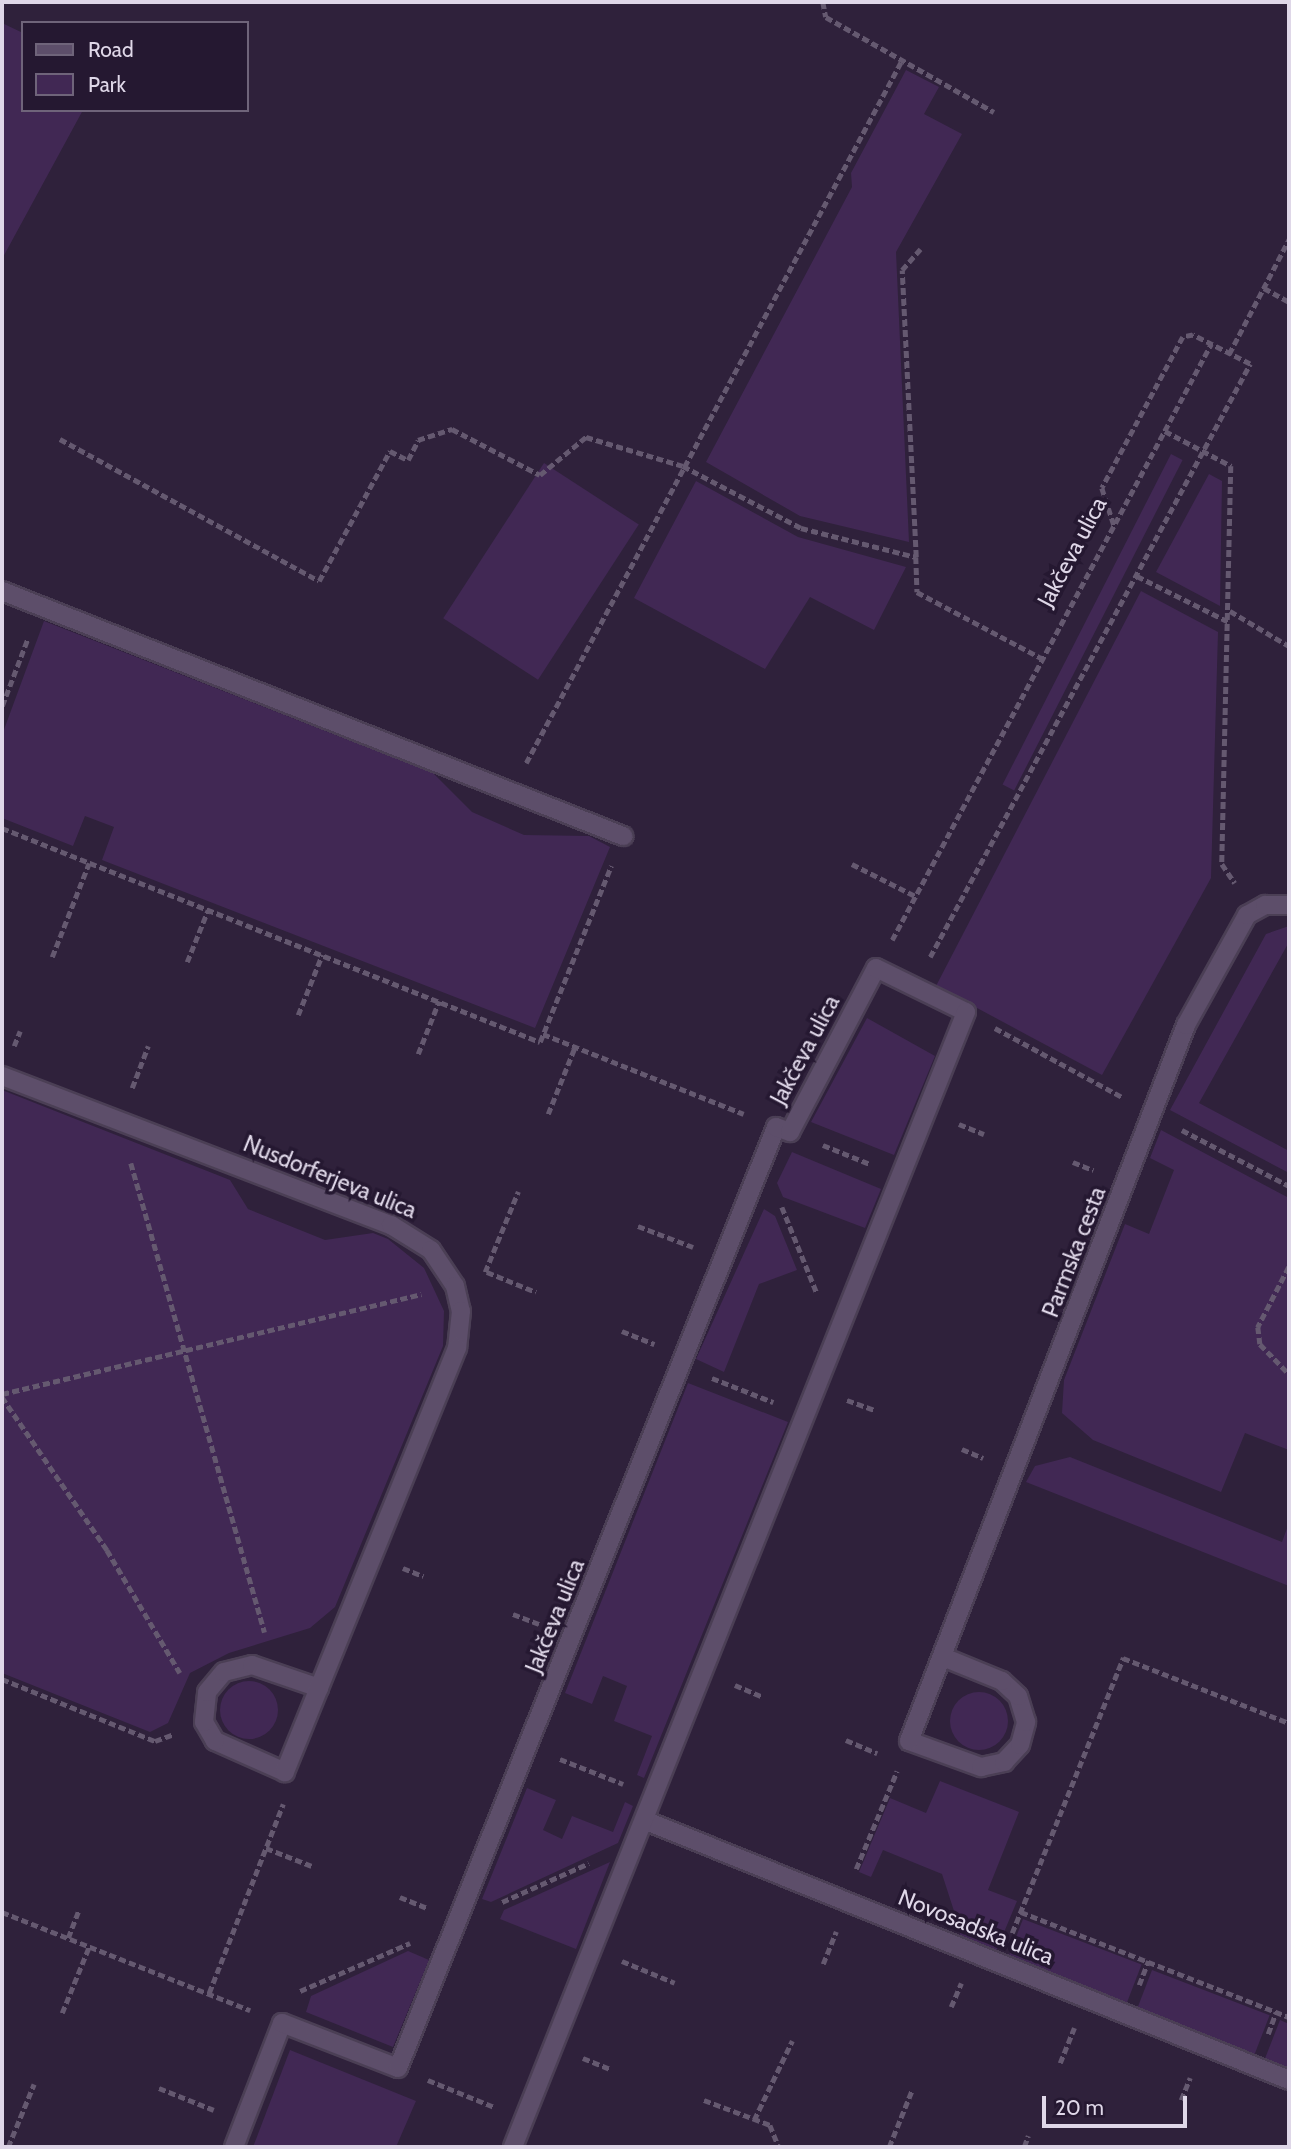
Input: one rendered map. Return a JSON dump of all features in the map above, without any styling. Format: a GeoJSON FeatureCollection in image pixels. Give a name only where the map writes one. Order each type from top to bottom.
{"type":"FeatureCollection","features":[{"type":"Feature","properties":{"kind":"street"},"geometry":{"type":"LineString","coordinates":[[2,591],[623,836]]}},
{"type":"Feature","properties":{"kind":"street"},"geometry":{"type":"LineString","coordinates":[[1255,910],[1289,905]]}},
{"type":"Feature","properties":{"kind":"street","name":"Parmska cesta"},"geometry":{"type":"LineString","coordinates":[[909,1741],[1186,1025],[1240,923],[1255,910]]}},
{"type":"Feature","properties":{"kind":"street"},"geometry":{"type":"LineString","coordinates":[[513,2147],[966,1012],[876,968]]}},
{"type":"Feature","properties":{"kind":"street","name":"Jakčeva ulica"},"geometry":{"type":"LineString","coordinates":[[398,2068],[460,1921],[751,1191],[783,1129],[876,968]]}},
{"type":"Feature","properties":{"kind":"street","name":"Nusdorferjeva ulica"},"geometry":{"type":"LineString","coordinates":[[2,1076],[391,1225],[431,1250],[455,1286],[461,1311],[457,1348],[285,1772]]}},
{"type":"Feature","properties":{"kind":"street"},"geometry":{"type":"LineString","coordinates":[[909,1741],[968,1765],[992,1767],[1014,1754],[1024,1735],[1023,1708],[1011,1688],[943,1657]]}},
{"type":"Feature","properties":{"kind":"street"},"geometry":{"type":"LineString","coordinates":[[285,1772],[228,1749],[204,1722],[205,1699],[213,1682],[236,1666],[275,1671],[319,1688]]}},
{"type":"Feature","properties":{"kind":"street","name":"Novosadska ulica"},"geometry":{"type":"LineString","coordinates":[[644,1820],[1289,2080]]}},
{"type":"Feature","properties":{"kind":"street"},"geometry":{"type":"LineString","coordinates":[[233,2147],[282,2023],[398,2068]]}},
{"type":"Feature","properties":{"kind":"path"},"geometry":{"type":"LineString","coordinates":[[823,2],[826,17],[994,112]]}},
{"type":"Feature","properties":{"kind":"path"},"geometry":{"type":"LineString","coordinates":[[510,792],[902,60]]}},
{"type":"Feature","properties":{"kind":"path"},"geometry":{"type":"LineString","coordinates":[[1229,354],[1289,239]]}},
{"type":"Feature","properties":{"kind":"path"},"geometry":{"type":"LineString","coordinates":[[920,249],[902,270],[917,592],[1043,659]]}},
{"type":"Feature","properties":{"kind":"path"},"geometry":{"type":"LineString","coordinates":[[1264,288],[1289,302]]}},
{"type":"Feature","properties":{"kind":"path"},"geometry":{"type":"LineString","coordinates":[[914,987],[1250,364],[1211,344],[1183,337],[1102,488],[1114,525]]}},
{"type":"Feature","properties":{"kind":"path","name":"Jakčeva ulica"},"geometry":{"type":"LineString","coordinates":[[876,968],[1211,344]]}},
{"type":"Feature","properties":{"kind":"path"},"geometry":{"type":"LineString","coordinates":[[60,439],[319,581],[390,451],[408,460],[418,440],[452,429],[540,475],[586,437],[683,466],[801,528],[916,557]]}},
{"type":"Feature","properties":{"kind":"path"},"geometry":{"type":"LineString","coordinates":[[1166,430],[1231,466],[1222,864],[1255,910]]}},
{"type":"Feature","properties":{"kind":"path"},"geometry":{"type":"LineString","coordinates":[[1137,576],[1229,622]]}},
{"type":"Feature","properties":{"kind":"path"},"geometry":{"type":"LineString","coordinates":[[2,706],[40,606]]}},
{"type":"Feature","properties":{"kind":"path"},"geometry":{"type":"LineString","coordinates":[[1229,610],[1289,646]]}},
{"type":"Feature","properties":{"kind":"path"},"geometry":{"type":"LineString","coordinates":[[2,828],[540,1042],[623,836]]}},
{"type":"Feature","properties":{"kind":"path"},"geometry":{"type":"LineString","coordinates":[[52,957],[89,863]]}},
{"type":"Feature","properties":{"kind":"path"},"geometry":{"type":"LineString","coordinates":[[852,864],[915,897]]}},
{"type":"Feature","properties":{"kind":"path"},"geometry":{"type":"LineString","coordinates":[[187,962],[208,909]]}},
{"type":"Feature","properties":{"kind":"path"},"geometry":{"type":"LineString","coordinates":[[298,1015],[322,955]]}},
{"type":"Feature","properties":{"kind":"path"},"geometry":{"type":"LineString","coordinates":[[418,1054],[439,1001]]}},
{"type":"Feature","properties":{"kind":"path"},"geometry":{"type":"LineString","coordinates":[[966,1012],[1289,1186]]}},
{"type":"Feature","properties":{"kind":"path"},"geometry":{"type":"LineString","coordinates":[[543,1034],[901,1177]]}},
{"type":"Feature","properties":{"kind":"path"},"geometry":{"type":"LineString","coordinates":[[148,1046],[119,1121],[275,1671]]}},
{"type":"Feature","properties":{"kind":"path"},"geometry":{"type":"LineString","coordinates":[[548,1114],[575,1047]]}},
{"type":"Feature","properties":{"kind":"path"},"geometry":{"type":"LineString","coordinates":[[751,1191],[780,1204],[836,1340]]}},
{"type":"Feature","properties":{"kind":"path"},"geometry":{"type":"LineString","coordinates":[[518,1192],[486,1272],[536,1292]]}},
{"type":"Feature","properties":{"kind":"path"},"geometry":{"type":"LineString","coordinates":[[638,1226],[723,1259]]}},
{"type":"Feature","properties":{"kind":"path"},"geometry":{"type":"LineString","coordinates":[[1289,1267],[1258,1327],[1260,1344],[1289,1374]]}},
{"type":"Feature","properties":{"kind":"path"},"geometry":{"type":"LineString","coordinates":[[205,1699],[182,1676],[107,1550],[2,1395],[184,1347],[455,1286]]}},
{"type":"Feature","properties":{"kind":"path"},"geometry":{"type":"LineString","coordinates":[[681,1366],[806,1415]]}},
{"type":"Feature","properties":{"kind":"path"},"geometry":{"type":"LineString","coordinates":[[1024,1904],[1123,1658],[1289,1723]]}},
{"type":"Feature","properties":{"kind":"path"},"geometry":{"type":"LineString","coordinates":[[2,1679],[155,1741],[204,1722]]}},
{"type":"Feature","properties":{"kind":"path"},"geometry":{"type":"LineString","coordinates":[[842,1900],[909,1741]]}},
{"type":"Feature","properties":{"kind":"path"},"geometry":{"type":"LineString","coordinates":[[530,1747],[653,1796]]}},
{"type":"Feature","properties":{"kind":"path"},"geometry":{"type":"LineString","coordinates":[[209,1993],[285,1800],[276,1797],[285,1772]]}},
{"type":"Feature","properties":{"kind":"path"},"geometry":{"type":"LineString","coordinates":[[2,1912],[282,2023],[299,1992],[635,1842]]}},
{"type":"Feature","properties":{"kind":"path"},"geometry":{"type":"LineString","coordinates":[[266,1848],[312,1866]]}},
{"type":"Feature","properties":{"kind":"path"},"geometry":{"type":"LineString","coordinates":[[68,1938],[79,1910]]}},
{"type":"Feature","properties":{"kind":"path"},"geometry":{"type":"LineString","coordinates":[[1021,1912],[1289,2017]]}},
{"type":"Feature","properties":{"kind":"path"},"geometry":{"type":"LineString","coordinates":[[62,2013],[89,1947]]}},
{"type":"Feature","properties":{"kind":"path"},"geometry":{"type":"LineString","coordinates":[[592,1949],[675,1983]]}},
{"type":"Feature","properties":{"kind":"path"},"geometry":{"type":"LineString","coordinates":[[1266,2039],[1276,2012]]}},
{"type":"Feature","properties":{"kind":"path"},"geometry":{"type":"LineString","coordinates":[[754,2120],[792,2041]]}},
{"type":"Feature","properties":{"kind":"path"},"geometry":{"type":"LineString","coordinates":[[398,2068],[524,2119]]}},
{"type":"Feature","properties":{"kind":"path"},"geometry":{"type":"LineString","coordinates":[[8,2147],[34,2084]]}},
{"type":"Feature","properties":{"kind":"path"},"geometry":{"type":"LineString","coordinates":[[159,2088],[244,2122]]}},
{"type":"Feature","properties":{"kind":"path"},"geometry":{"type":"LineString","coordinates":[[889,2147],[912,2090]]}},
{"type":"Feature","properties":{"kind":"path"},"geometry":{"type":"LineString","coordinates":[[704,2100],[770,2125],[779,2147]]}},
{"type":"Feature","properties":{"kind":"path"},"geometry":{"type":"LineString","coordinates":[[1024,2147],[1028,2136]]}},
{"type":"Feature","properties":{"kind":"green space"},"geometry":{"type":"Polygon","coordinates":[[[2,23],[21,32],[21,112],[82,112],[2,259],[2,23]]]}},
{"type":"Feature","properties":{"kind":"green space"},"geometry":{"type":"Polygon","coordinates":[[[906,70],[939,87],[924,114],[962,134],[896,252],[909,542],[800,516],[706,462],[852,187],[851,173],[906,70]]]}},
{"type":"Feature","properties":{"kind":"green space"},"geometry":{"type":"Polygon","coordinates":[[[1171,454],[1183,460],[1014,790],[1003,785],[1171,454]]]}},
{"type":"Feature","properties":{"kind":"green space"},"geometry":{"type":"Polygon","coordinates":[[[544,463],[639,525],[538,680],[443,618],[544,463]]]}},
{"type":"Feature","properties":{"kind":"green space"},"geometry":{"type":"Polygon","coordinates":[[[1209,474],[1222,481],[1220,606],[1156,572],[1209,474]]]}},
{"type":"Feature","properties":{"kind":"green space"},"geometry":{"type":"Polygon","coordinates":[[[696,481],[798,537],[906,567],[874,630],[810,597],[765,669],[634,598],[696,481]]]}},
{"type":"Feature","properties":{"kind":"green space"},"geometry":{"type":"Polygon","coordinates":[[[1141,591],[1218,632],[1211,878],[1102,1075],[936,986],[1141,591]]]}},
{"type":"Feature","properties":{"kind":"green space"},"geometry":{"type":"Polygon","coordinates":[[[44,621],[433,773],[472,812],[524,835],[589,836],[610,847],[535,1028],[102,860],[114,827],[85,816],[73,846],[2,818],[2,735],[44,621]]]}},
{"type":"Feature","properties":{"kind":"green space"},"geometry":{"type":"Polygon","coordinates":[[[1289,926],[1289,942],[1199,1103],[1289,1151],[1289,1173],[1170,1110],[1266,934],[1289,926]]]}},
{"type":"Feature","properties":{"kind":"green space"},"geometry":{"type":"Polygon","coordinates":[[[867,1018],[935,1056],[894,1155],[811,1122],[867,1018]]]}},
{"type":"Feature","properties":{"kind":"green space"},"geometry":{"type":"Polygon","coordinates":[[[2,1090],[230,1180],[248,1209],[325,1240],[373,1233],[388,1239],[424,1268],[444,1311],[443,1346],[335,1607],[310,1628],[229,1653],[190,1673],[168,1723],[150,1732],[2,1673],[2,1090]]]}},
{"type":"Feature","properties":{"kind":"green space"},"geometry":{"type":"Polygon","coordinates":[[[1161,1130],[1289,1198],[1289,1450],[1245,1433],[1221,1492],[1093,1440],[1062,1413],[1064,1380],[1125,1224],[1149,1234],[1174,1170],[1150,1158],[1161,1130]]]}},
{"type":"Feature","properties":{"kind":"green space"},"geometry":{"type":"Polygon","coordinates":[[[792,1152],[881,1189],[865,1228],[783,1197],[777,1183],[792,1152]]]}},
{"type":"Feature","properties":{"kind":"green space"},"geometry":{"type":"Polygon","coordinates":[[[764,1209],[775,1216],[797,1270],[759,1284],[724,1372],[696,1359],[764,1209]]]}},
{"type":"Feature","properties":{"kind":"green space"},"geometry":{"type":"Polygon","coordinates":[[[688,1383],[788,1422],[644,1778],[637,1775],[652,1736],[614,1721],[627,1686],[603,1676],[592,1704],[565,1693],[688,1383]]]}},
{"type":"Feature","properties":{"kind":"green space"},"geometry":{"type":"Polygon","coordinates":[[[1070,1457],[1282,1542],[1289,1523],[1289,1586],[1026,1482],[1035,1466],[1070,1457]]]}},
{"type":"Feature","properties":{"kind":"green space"},"geometry":{"type":"Polygon","coordinates":[[[249,1681],[265,1686],[273,1694],[278,1710],[273,1726],[265,1734],[249,1739],[233,1734],[225,1726],[220,1710],[225,1694],[233,1686],[249,1681]]]}},
{"type":"Feature","properties":{"kind":"green space"},"geometry":{"type":"Polygon","coordinates":[[[979,1692],[990,1694],[1003,1705],[1008,1721],[1006,1732],[995,1745],[979,1750],[968,1748],[955,1737],[950,1721],[952,1710],[963,1697],[979,1692]]]}},
{"type":"Feature","properties":{"kind":"green space"},"geometry":{"type":"Polygon","coordinates":[[[940,1781],[1019,1812],[988,1890],[1017,1901],[995,1954],[958,1940],[961,1930],[948,1925],[954,1911],[942,1874],[883,1850],[871,1877],[859,1872],[890,1798],[926,1813],[940,1781]]]}},
{"type":"Feature","properties":{"kind":"green space"},"geometry":{"type":"Polygon","coordinates":[[[527,1788],[556,1800],[543,1830],[562,1839],[572,1816],[613,1832],[625,1802],[633,1806],[618,1843],[491,1902],[482,1899],[527,1788]]]}},
{"type":"Feature","properties":{"kind":"green space"},"geometry":{"type":"Polygon","coordinates":[[[610,1862],[576,1949],[500,1919],[504,1910],[610,1862]]]}},
{"type":"Feature","properties":{"kind":"green space"},"geometry":{"type":"Polygon","coordinates":[[[1023,1919],[1142,1965],[1126,2005],[1008,1959],[1023,1919]]]}},
{"type":"Feature","properties":{"kind":"green space"},"geometry":{"type":"Polygon","coordinates":[[[408,1951],[429,1960],[393,2047],[306,2012],[311,1996],[408,1951]]]}},
{"type":"Feature","properties":{"kind":"green space"},"geometry":{"type":"Polygon","coordinates":[[[1152,1970],[1270,2015],[1254,2055],[1137,2010],[1152,1970]]]}},
{"type":"Feature","properties":{"kind":"green space"},"geometry":{"type":"Polygon","coordinates":[[[1280,2020],[1289,2024],[1289,2071],[1264,2061],[1280,2020]]]}},
{"type":"Feature","properties":{"kind":"green space"},"geometry":{"type":"Polygon","coordinates":[[[290,2050],[416,2101],[396,2147],[253,2147],[290,2050]]]}}]}
